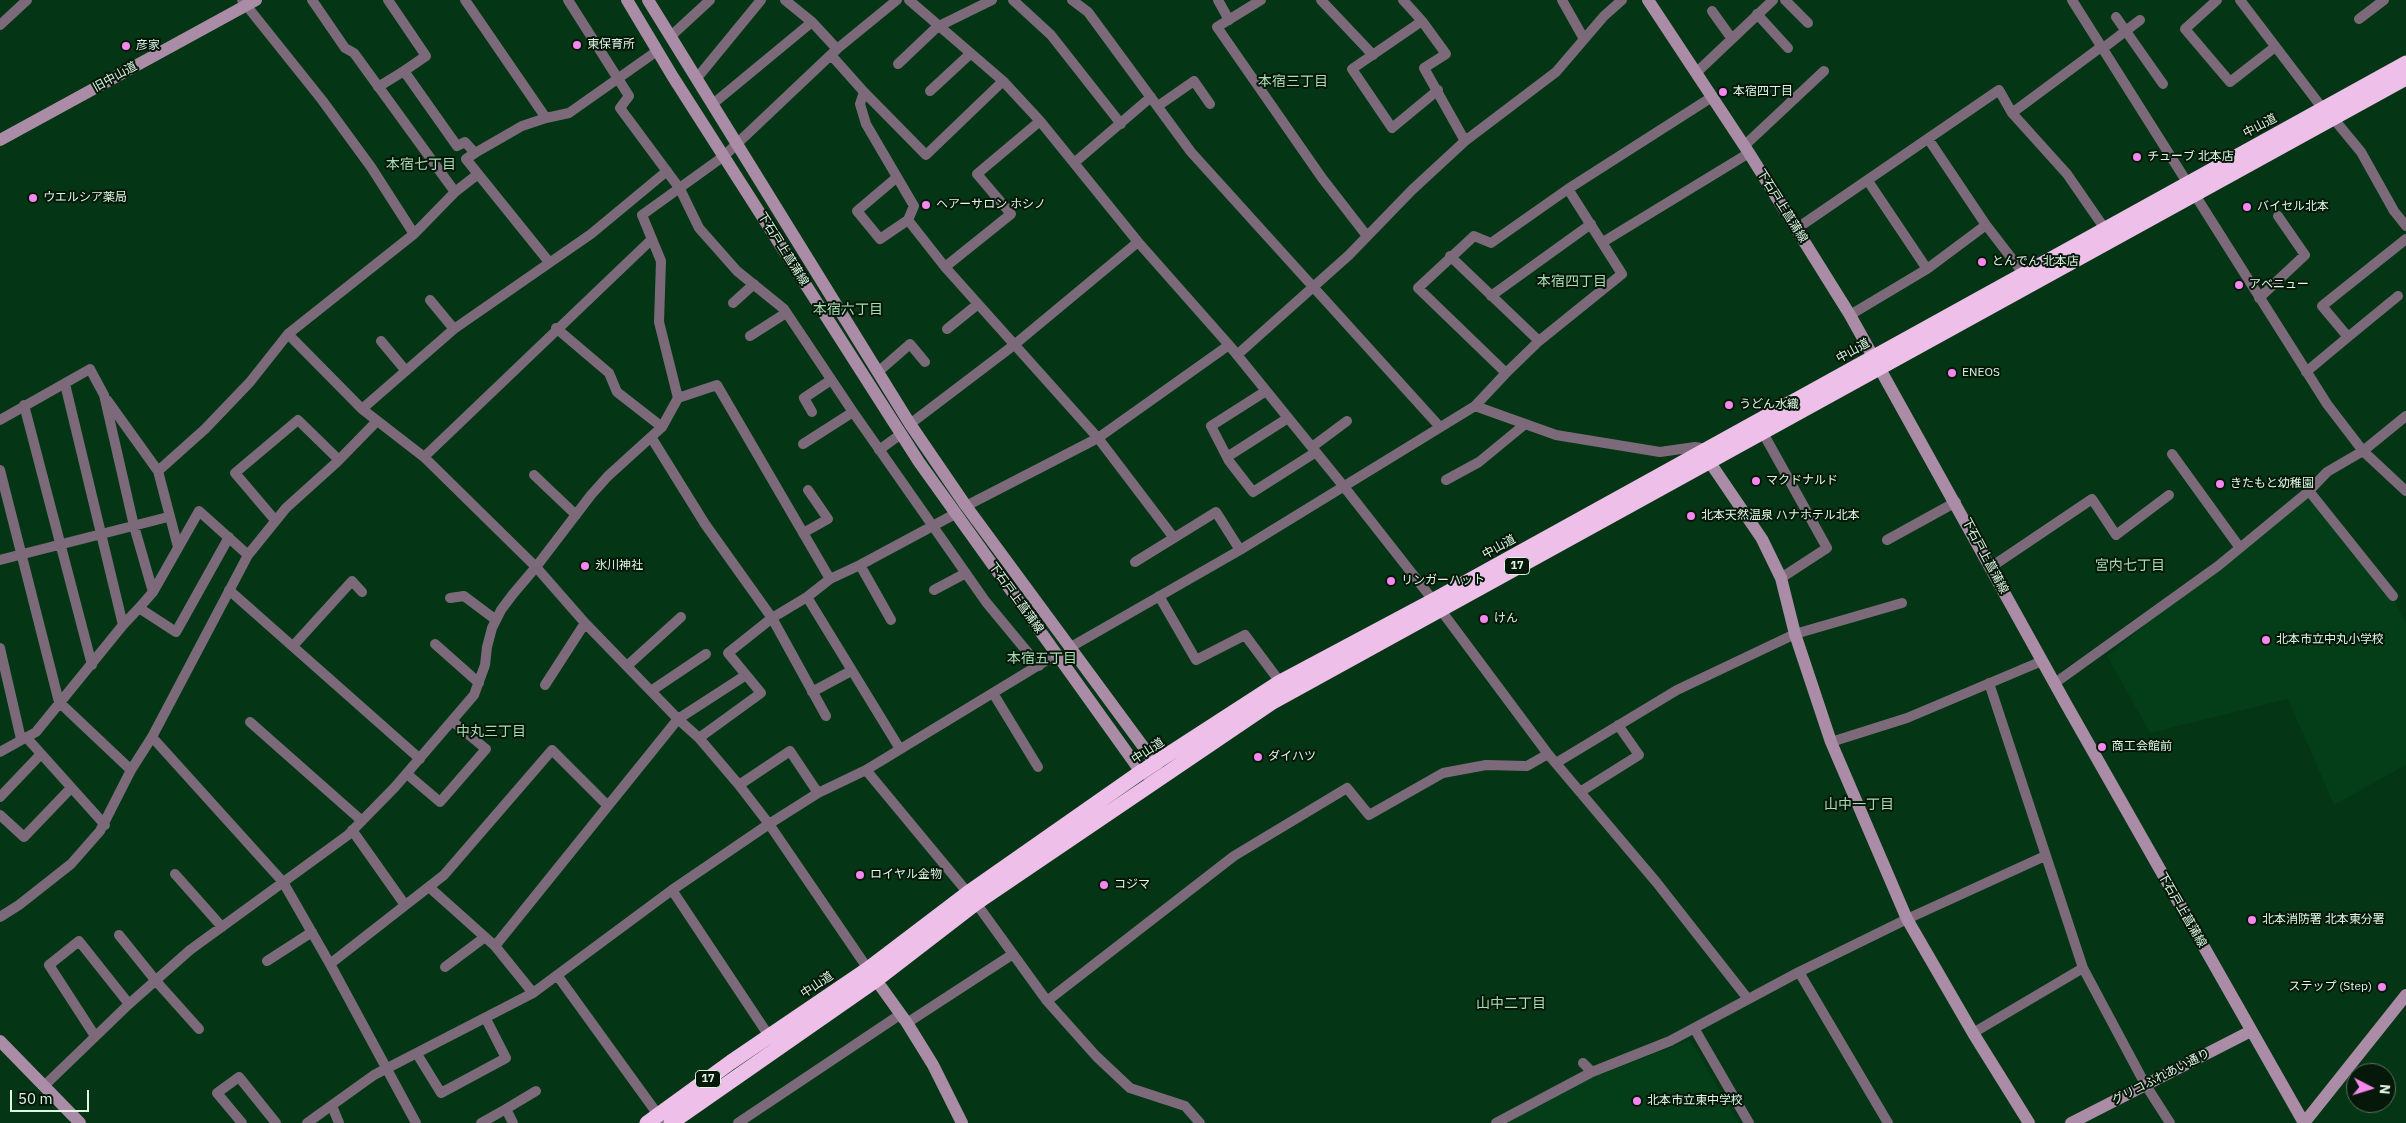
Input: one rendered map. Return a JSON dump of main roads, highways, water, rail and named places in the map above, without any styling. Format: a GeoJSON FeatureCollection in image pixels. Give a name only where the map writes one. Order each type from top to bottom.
{"type":"FeatureCollection","features":[{"type":"Feature","properties":{"kind":"highway","name":"中山道"},"geometry":{"type":"LineString","coordinates":[[2328,114],[2406,63]]}},
{"type":"Feature","properties":{"kind":"highway","name":"中山道"},"geometry":{"type":"LineString","coordinates":[[660,1121],[872,974],[1142,772],[1157,771],[1436,605],[2191,188],[2328,114],[2406,78]]}},
{"type":"Feature","properties":{"kind":"highway","name":"中山道"},"geometry":{"type":"LineString","coordinates":[[1708,455],[1764,432],[2023,273],[2105,229],[2191,188]]}},
{"type":"Feature","properties":{"kind":"highway","name":"中山道"},"geometry":{"type":"LineString","coordinates":[[972,898],[1157,771],[1280,682],[1436,605]]}},
{"type":"Feature","properties":{"kind":"highway","name":"中山道"},"geometry":{"type":"LineString","coordinates":[[660,1121],[768,1036],[872,974]]}},
{"type":"Feature","properties":{"kind":"main road","name":"下石戸上菖蒲線"},"geometry":{"type":"LineString","coordinates":[[627,0],[657,51],[901,434],[955,514],[1157,771]]}},
{"type":"Feature","properties":{"kind":"main road","name":"下石戸上菖蒲線"},"geometry":{"type":"LineString","coordinates":[[648,0],[714,103],[910,424],[1142,772]]}},
{"type":"Feature","properties":{"kind":"main road","name":"下石戸上菖蒲線"},"geometry":{"type":"LineString","coordinates":[[1648,0],[1697,72],[1850,315],[1956,502],[2042,661],[2304,1123]]}},
{"type":"Feature","properties":{"kind":"main road","name":"旧中山道"},"geometry":{"type":"LineString","coordinates":[[0,140],[248,2]]}},
{"type":"Feature","properties":{"kind":"main road"},"geometry":{"type":"LineString","coordinates":[[1708,455],[1762,539],[1781,578],[1795,634],[1830,742],[1907,919],[1973,1033],[2029,1123]]}},
{"type":"Feature","properties":{"kind":"main road"},"geometry":{"type":"LineString","coordinates":[[872,974],[904,1018],[933,1065],[962,1123]]}},
{"type":"Feature","properties":{"kind":"main road"},"geometry":{"type":"LineString","coordinates":[[2304,1123],[2406,998]]}},
{"type":"Feature","properties":{"kind":"main road","name":"グリコふれあい通り"},"geometry":{"type":"LineString","coordinates":[[2071,1123],[2251,1031]]}},
{"type":"Feature","properties":{"kind":"main road"},"geometry":{"type":"LineString","coordinates":[[0,1041],[80,1123]]}},
{"type":"Feature","properties":{"kind":"place","name":"東保育所"},"geometry":{"type":"Point","coordinates":[577,45]}},
{"type":"Feature","properties":{"kind":"place","name":"彦家"},"geometry":{"type":"Point","coordinates":[126,46]}},
{"type":"Feature","properties":{"kind":"place","name":"本宿四丁目"},"geometry":{"type":"Point","coordinates":[1723,92]}},
{"type":"Feature","properties":{"kind":"place","name":"チューブ 北本店"},"geometry":{"type":"Point","coordinates":[2137,157]}},
{"type":"Feature","properties":{"kind":"place","name":"ウエルシア薬局"},"geometry":{"type":"Point","coordinates":[33,198]}},
{"type":"Feature","properties":{"kind":"place","name":"ヘアーサロン ホシノ"},"geometry":{"type":"Point","coordinates":[926,205]}},
{"type":"Feature","properties":{"kind":"place","name":"バイセル北本"},"geometry":{"type":"Point","coordinates":[2247,207]}},
{"type":"Feature","properties":{"kind":"place","name":"とんでん 北本店"},"geometry":{"type":"Point","coordinates":[1982,262]}},
{"type":"Feature","properties":{"kind":"place","name":"アベニュー"},"geometry":{"type":"Point","coordinates":[2239,285]}},
{"type":"Feature","properties":{"kind":"place","name":"ENEOS"},"geometry":{"type":"Point","coordinates":[1952,373]}},
{"type":"Feature","properties":{"kind":"place","name":"うどん水織"},"geometry":{"type":"Point","coordinates":[1729,405]}},
{"type":"Feature","properties":{"kind":"place","name":"マクドナルド"},"geometry":{"type":"Point","coordinates":[1756,481]}},
{"type":"Feature","properties":{"kind":"place","name":"きたもと幼稚園"},"geometry":{"type":"Point","coordinates":[2220,484]}},
{"type":"Feature","properties":{"kind":"place","name":"北本天然温泉 ハナホテル北本"},"geometry":{"type":"Point","coordinates":[1691,516]}},
{"type":"Feature","properties":{"kind":"place","name":"氷川神社"},"geometry":{"type":"Point","coordinates":[585,566]}},
{"type":"Feature","properties":{"kind":"place","name":"リンガーハット"},"geometry":{"type":"Point","coordinates":[1391,581]}},
{"type":"Feature","properties":{"kind":"place","name":"けん"},"geometry":{"type":"Point","coordinates":[1484,619]}},
{"type":"Feature","properties":{"kind":"place","name":"北本市立中丸小学校"},"geometry":{"type":"Point","coordinates":[2266,640]}},
{"type":"Feature","properties":{"kind":"place","name":"商工会館前"},"geometry":{"type":"Point","coordinates":[2102,747]}},
{"type":"Feature","properties":{"kind":"place","name":"ダイハツ"},"geometry":{"type":"Point","coordinates":[1258,757]}},
{"type":"Feature","properties":{"kind":"place","name":"ロイヤル金物"},"geometry":{"type":"Point","coordinates":[860,875]}},
{"type":"Feature","properties":{"kind":"place","name":"コジマ"},"geometry":{"type":"Point","coordinates":[1104,885]}},
{"type":"Feature","properties":{"kind":"place","name":"北本消防署 北本東分署"},"geometry":{"type":"Point","coordinates":[2252,920]}},
{"type":"Feature","properties":{"kind":"place","name":"ステップ (Step)"},"geometry":{"type":"Point","coordinates":[2382,987]}},
{"type":"Feature","properties":{"kind":"place","name":"北本市立東中学校"},"geometry":{"type":"Point","coordinates":[1637,1101]}},
{"type":"Feature","properties":{"kind":"district","name":"本宿三丁目"},"geometry":{"type":"Point","coordinates":[1293,82]}},
{"type":"Feature","properties":{"kind":"district","name":"本宿七丁目"},"geometry":{"type":"Point","coordinates":[421,165]}},
{"type":"Feature","properties":{"kind":"district","name":"本宿四丁目"},"geometry":{"type":"Point","coordinates":[1572,282]}},
{"type":"Feature","properties":{"kind":"district","name":"本宿六丁目"},"geometry":{"type":"Point","coordinates":[848,310]}},
{"type":"Feature","properties":{"kind":"district","name":"宮内七丁目"},"geometry":{"type":"Point","coordinates":[2130,566]}},
{"type":"Feature","properties":{"kind":"district","name":"本宿五丁目"},"geometry":{"type":"Point","coordinates":[1042,659]}},
{"type":"Feature","properties":{"kind":"district","name":"中丸三丁目"},"geometry":{"type":"Point","coordinates":[491,732]}},
{"type":"Feature","properties":{"kind":"district","name":"山中一丁目"},"geometry":{"type":"Point","coordinates":[1859,805]}},
{"type":"Feature","properties":{"kind":"district","name":"山中二丁目"},"geometry":{"type":"Point","coordinates":[1511,1004]}}]}
